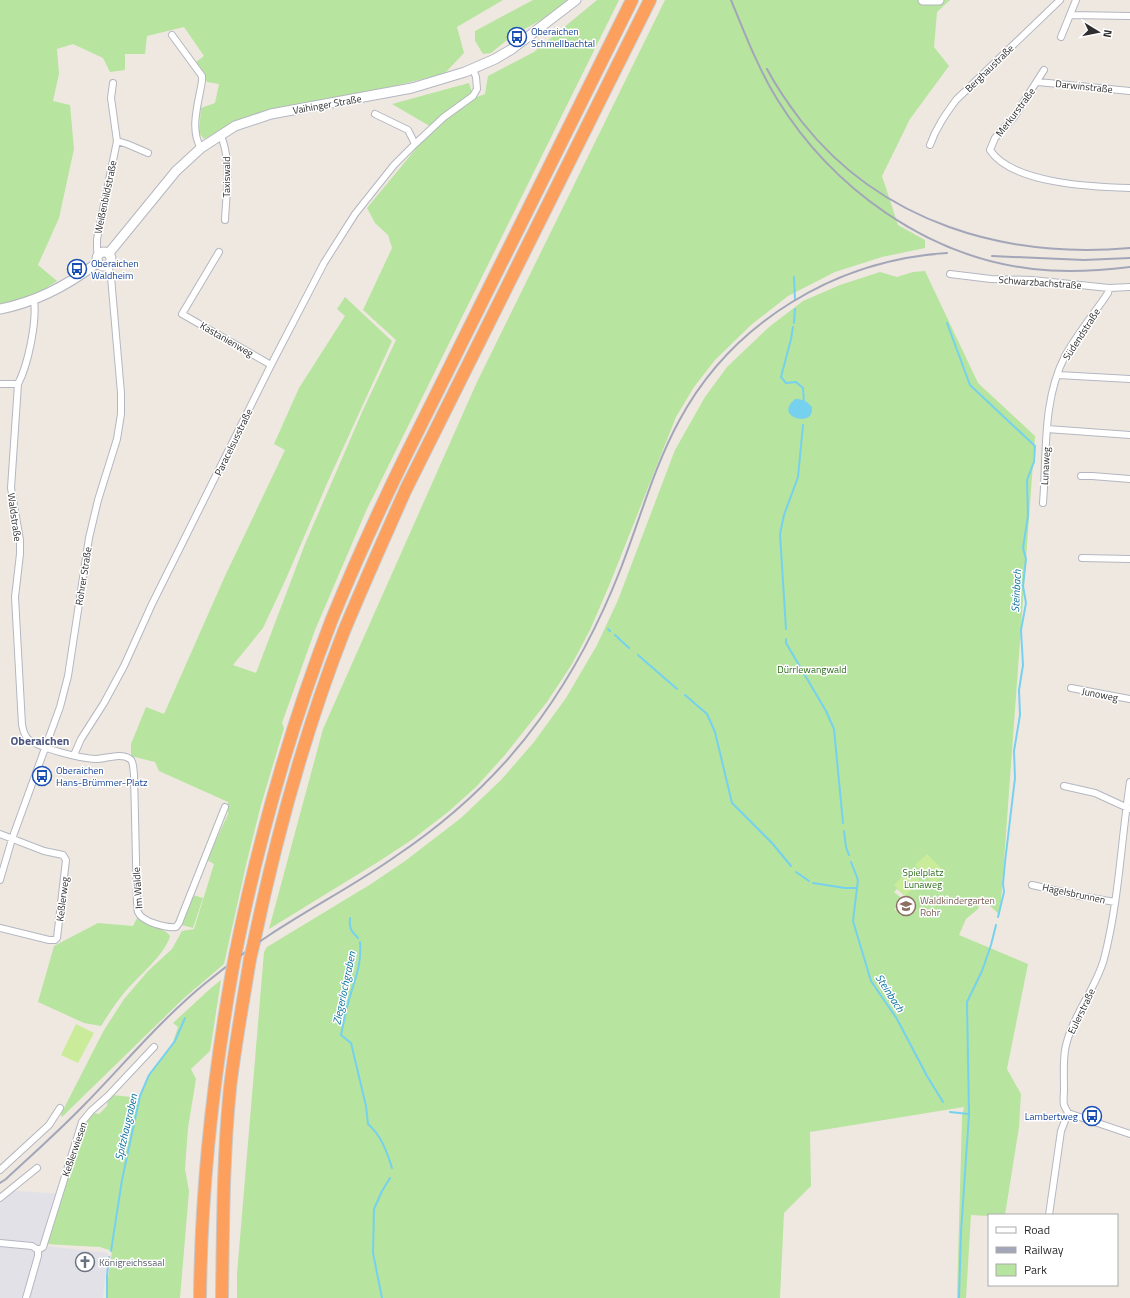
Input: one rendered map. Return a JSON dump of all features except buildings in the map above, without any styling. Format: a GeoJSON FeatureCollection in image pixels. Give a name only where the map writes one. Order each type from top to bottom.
{"type":"FeatureCollection","features":[{"type":"Feature","properties":{"kind":"highway"},"geometry":{"type":"LineString","coordinates":[[200,1298],[202,1234],[208,1141],[221,1035],[251,879],[287,749],[319,654],[348,580],[379,509],[632,0]]}},
{"type":"Feature","properties":{"kind":"highway"},"geometry":{"type":"LineString","coordinates":[[222,1298],[224,1194],[234,1053],[250,959],[273,856],[301,755],[344,632],[406,489],[650,0]]}},
{"type":"Feature","properties":{"kind":"main road","name":"Vaihinger Straße"},"geometry":{"type":"LineString","coordinates":[[104,253],[176,171],[201,148],[220,134],[235,126],[271,114],[412,88],[473,69],[495,59],[522,43],[576,0]]}},
{"type":"Feature","properties":{"kind":"main road"},"geometry":{"type":"LineString","coordinates":[[924,0],[939,0]]}},
{"type":"Feature","properties":{"kind":"main road"},"geometry":{"type":"LineString","coordinates":[[104,253],[111,260],[108,265],[103,266],[98,263],[97,257],[104,253]]}},
{"type":"Feature","properties":{"kind":"main road"},"geometry":{"type":"LineString","coordinates":[[0,309],[34,300],[50,293],[98,263]]}},
{"type":"Feature","properties":{"kind":"street","name":"Berghaustraße"},"geometry":{"type":"LineString","coordinates":[[930,145],[935,130],[944,115],[956,100],[1060,0]]}},
{"type":"Feature","properties":{"kind":"street"},"geometry":{"type":"LineString","coordinates":[[1061,37],[1076,0]]}},
{"type":"Feature","properties":{"kind":"street"},"geometry":{"type":"LineString","coordinates":[[1071,15],[1130,16]]}},
{"type":"Feature","properties":{"kind":"street"},"geometry":{"type":"LineString","coordinates":[[172,35],[202,76],[195,133],[201,148]]}},
{"type":"Feature","properties":{"kind":"street","name":"Paracelsusstraße"},"geometry":{"type":"LineString","coordinates":[[74,755],[81,739],[104,703],[124,666],[152,604],[271,365],[339,238],[375,188],[415,144],[444,117],[473,96],[477,89],[476,77],[473,69]]}},
{"type":"Feature","properties":{"kind":"street","name":"Merkurstraße"},"geometry":{"type":"LineString","coordinates":[[1044,70],[1038,82],[1014,117],[995,138],[990,150],[994,156],[1015,169],[1046,180],[1091,187],[1130,188]]}},
{"type":"Feature","properties":{"kind":"street","name":"Darwinstraße"},"geometry":{"type":"LineString","coordinates":[[1038,82],[1130,91]]}},
{"type":"Feature","properties":{"kind":"street","name":"Weißenbildstraße"},"geometry":{"type":"LineString","coordinates":[[104,253],[97,250],[96,239],[116,141],[111,98],[113,83]]}},
{"type":"Feature","properties":{"kind":"street"},"geometry":{"type":"LineString","coordinates":[[375,114],[408,130],[415,144]]}},
{"type":"Feature","properties":{"kind":"street","name":"Taxiswald"},"geometry":{"type":"LineString","coordinates":[[220,134],[226,154],[227,182],[225,220]]}},
{"type":"Feature","properties":{"kind":"street"},"geometry":{"type":"LineString","coordinates":[[116,141],[148,153]]}},
{"type":"Feature","properties":{"kind":"street","name":"Kastanienweg"},"geometry":{"type":"LineString","coordinates":[[219,252],[182,314],[271,365]]}},
{"type":"Feature","properties":{"kind":"street","name":"Rohrer Straße"},"geometry":{"type":"LineString","coordinates":[[0,880],[12,839],[60,708],[68,676],[89,538],[98,500],[113,455],[121,414],[118,346],[111,277],[108,265]]}},
{"type":"Feature","properties":{"kind":"street","name":"Schwarzbachstraße"},"geometry":{"type":"LineString","coordinates":[[950,274],[991,279],[1032,280],[1109,288],[1130,287]]}},
{"type":"Feature","properties":{"kind":"street","name":"Südendstraße"},"geometry":{"type":"LineString","coordinates":[[1047,429],[1050,401],[1066,356],[1108,293],[1109,288]]}},
{"type":"Feature","properties":{"kind":"street","name":"Waldstraße"},"geometry":{"type":"LineString","coordinates":[[34,300],[34,317],[30,345],[23,375],[18,384],[11,488],[20,540],[20,554],[15,597],[22,725],[24,734],[28,739],[46,748],[97,759],[122,756],[129,759],[133,764]]}},
{"type":"Feature","properties":{"kind":"street"},"geometry":{"type":"LineString","coordinates":[[1058,375],[1130,379]]}},
{"type":"Feature","properties":{"kind":"street"},"geometry":{"type":"LineString","coordinates":[[0,384],[18,384]]}},
{"type":"Feature","properties":{"kind":"street"},"geometry":{"type":"LineString","coordinates":[[1047,429],[1130,435]]}},
{"type":"Feature","properties":{"kind":"street","name":"Lunaweg"},"geometry":{"type":"LineString","coordinates":[[1043,503],[1047,429]]}},
{"type":"Feature","properties":{"kind":"street"},"geometry":{"type":"LineString","coordinates":[[1081,476],[1130,479]]}},
{"type":"Feature","properties":{"kind":"street"},"geometry":{"type":"LineString","coordinates":[[1082,558],[1130,559]]}},
{"type":"Feature","properties":{"kind":"street","name":"Junoweg"},"geometry":{"type":"LineString","coordinates":[[1071,688],[1130,699]]}},
{"type":"Feature","properties":{"kind":"street","name":"Im Wäldle"},"geometry":{"type":"LineString","coordinates":[[133,764],[137,903],[138,912],[144,919],[167,927],[176,926],[225,807]]}},
{"type":"Feature","properties":{"kind":"street","name":"Eulerstraße"},"geometry":{"type":"LineString","coordinates":[[1068,1113],[1064,1105],[1063,1065],[1067,1042],[1074,1022],[1098,979],[1111,927],[1128,808],[1130,782]]}},
{"type":"Feature","properties":{"kind":"street"},"geometry":{"type":"LineString","coordinates":[[1064,786],[1095,793],[1128,808]]}},
{"type":"Feature","properties":{"kind":"street"},"geometry":{"type":"LineString","coordinates":[[0,834],[12,839]]}},
{"type":"Feature","properties":{"kind":"street","name":"Keßlerweg"},"geometry":{"type":"LineString","coordinates":[[0,928],[52,940],[57,938],[66,860],[65,857],[63,855],[12,839]]}},
{"type":"Feature","properties":{"kind":"street","name":"Hagelsbrunnen"},"geometry":{"type":"LineString","coordinates":[[1032,885],[1115,902]]}},
{"type":"Feature","properties":{"kind":"street","name":"Keßlerwiesen"},"geometry":{"type":"LineString","coordinates":[[26,1298],[38,1256],[38,1250],[43,1247],[82,1122],[154,1047]]}},
{"type":"Feature","properties":{"kind":"street"},"geometry":{"type":"LineString","coordinates":[[0,1170],[54,1120],[60,1108]]}},
{"type":"Feature","properties":{"kind":"street"},"geometry":{"type":"LineString","coordinates":[[1049,1214],[1061,1131],[1068,1113],[1130,1134]]}},
{"type":"Feature","properties":{"kind":"street"},"geometry":{"type":"LineString","coordinates":[[0,1198],[37,1168]]}},
{"type":"Feature","properties":{"kind":"street"},"geometry":{"type":"LineString","coordinates":[[0,1243],[32,1246],[38,1250]]}},
{"type":"Feature","properties":{"kind":"shaded area"},"geometry":{"type":"Polygon","coordinates":[[[5,1190],[62,1194],[46,1246],[108,1253],[103,1298],[0,1298],[0,1194],[5,1190]]]}},
{"type":"Feature","properties":{"kind":"green space"},"geometry":{"type":"Polygon","coordinates":[[[0,0],[503,0],[457,27],[464,53],[444,74],[231,125],[204,139],[199,133],[201,108],[215,103],[219,84],[207,82],[196,62],[204,56],[184,27],[147,36],[145,54],[125,54],[125,70],[110,72],[103,58],[73,44],[57,49],[59,74],[53,101],[70,105],[74,149],[59,218],[38,265],[57,281],[30,296],[0,305],[0,0]]]}},
{"type":"Feature","properties":{"kind":"green space"},"geometry":{"type":"Polygon","coordinates":[[[533,0],[569,0],[550,15],[512,36],[491,53],[483,54],[475,41],[475,31],[533,0]]]}},
{"type":"Feature","properties":{"kind":"green space"},"geometry":{"type":"Polygon","coordinates":[[[597,0],[619,0],[366,511],[315,630],[282,723],[284,728],[261,805],[224,964],[184,998],[62,1117],[61,1114],[104,1030],[124,999],[148,971],[172,949],[182,931],[194,929],[214,864],[207,860],[228,814],[228,802],[159,771],[155,762],[131,756],[131,744],[146,707],[164,714],[225,576],[285,450],[274,444],[299,388],[345,316],[337,309],[345,297],[392,341],[263,628],[233,665],[256,673],[305,544],[363,410],[396,340],[363,310],[392,248],[388,235],[375,223],[367,208],[433,128],[392,104],[469,83],[474,98],[485,94],[488,76],[534,52],[597,0]]]}},
{"type":"Feature","properties":{"kind":"green space"},"geometry":{"type":"Polygon","coordinates":[[[665,0],[950,0],[937,12],[934,47],[949,66],[910,119],[882,176],[898,225],[925,240],[925,248],[882,257],[835,272],[788,296],[751,325],[715,360],[694,387],[676,417],[590,630],[572,664],[547,702],[504,756],[476,787],[448,812],[413,839],[378,862],[269,929],[323,729],[477,382],[665,0]]]}},
{"type":"Feature","properties":{"kind":"green space","name":"Dürrlewangwald"},"geometry":{"type":"Polygon","coordinates":[[[925,271],[978,383],[1035,436],[1000,915],[981,898],[978,909],[966,919],[959,935],[1028,964],[1007,1069],[1021,1094],[1019,1127],[1005,1214],[988,1214],[988,1216],[971,1215],[966,1298],[957,1298],[962,1116],[964,1107],[810,1132],[811,1186],[784,1213],[780,1298],[237,1298],[237,1274],[264,952],[267,947],[371,884],[405,861],[461,818],[501,780],[534,742],[566,698],[597,645],[618,600],[675,450],[705,397],[727,367],[769,327],[803,301],[840,285],[880,272],[897,277],[913,272],[925,271]],[[897,889],[894,892],[904,900],[894,910],[908,912],[917,911],[905,896],[897,889]]]}},
{"type":"Feature","properties":{"kind":"green space"},"geometry":{"type":"Polygon","coordinates":[[[927,854],[945,872],[934,884],[915,865],[927,854]]]}},
{"type":"Feature","properties":{"kind":"green space"},"geometry":{"type":"Polygon","coordinates":[[[909,870],[920,881],[905,896],[894,885],[909,870]]]}},
{"type":"Feature","properties":{"kind":"green space"},"geometry":{"type":"Polygon","coordinates":[[[193,895],[203,898],[193,928],[182,925],[193,895]]]}},
{"type":"Feature","properties":{"kind":"green space"},"geometry":{"type":"Polygon","coordinates":[[[137,918],[168,933],[170,936],[163,951],[124,993],[101,1026],[84,1023],[38,1002],[54,946],[98,923],[133,926],[137,918]]]}},
{"type":"Feature","properties":{"kind":"green space"},"geometry":{"type":"Polygon","coordinates":[[[221,980],[210,1051],[191,1069],[196,1079],[188,1128],[185,1169],[189,1191],[180,1298],[108,1298],[107,1285],[112,1251],[100,1247],[45,1244],[80,1137],[85,1124],[93,1113],[99,1114],[107,1106],[108,1099],[113,1095],[140,1098],[149,1076],[172,1045],[178,1027],[173,1023],[221,980]]]}},
{"type":"Feature","properties":{"kind":"green space"},"geometry":{"type":"Polygon","coordinates":[[[76,1024],[94,1033],[78,1063],[61,1055],[76,1024]]]}},
{"type":"Feature","properties":{"kind":"water"},"geometry":{"type":"Polygon","coordinates":[[[795,399],[805,401],[812,407],[811,413],[808,417],[798,419],[790,414],[788,410],[795,399]]]}},
{"type":"Feature","properties":{"kind":"waterway","name":"Steinbach"},"geometry":{"type":"LineString","coordinates":[[794,277],[795,300]]}},
{"type":"Feature","properties":{"kind":"waterway","name":"Steinbach"},"geometry":{"type":"LineString","coordinates":[[794,323],[795,309]]}},
{"type":"Feature","properties":{"kind":"waterway","name":"Steinbach"},"geometry":{"type":"LineString","coordinates":[[947,323],[970,385],[1035,446],[1034,462],[1027,480],[1028,516],[1023,548],[1026,559],[1023,586],[1026,603],[1021,630],[1023,665],[1019,690],[1020,715],[1014,751],[1015,778],[1005,862],[1003,884],[1004,892],[998,917]]}},
{"type":"Feature","properties":{"kind":"waterway","name":"Steinbach"},"geometry":{"type":"LineString","coordinates":[[793,327],[781,377],[786,383],[796,382],[803,388],[804,403]]}},
{"type":"Feature","properties":{"kind":"waterway","name":"Steinbach"},"geometry":{"type":"LineString","coordinates":[[786,629],[780,534],[784,515],[798,477],[803,425]]}},
{"type":"Feature","properties":{"kind":"waterway"},"geometry":{"type":"LineString","coordinates":[[615,635],[629,648]]}},
{"type":"Feature","properties":{"kind":"waterway","name":"Steinbach"},"geometry":{"type":"LineString","coordinates":[[786,639],[786,643],[826,711],[834,729],[843,823]]}},
{"type":"Feature","properties":{"kind":"waterway"},"geometry":{"type":"LineString","coordinates":[[638,655],[677,689]]}},
{"type":"Feature","properties":{"kind":"waterway"},"geometry":{"type":"LineString","coordinates":[[685,695],[707,714],[715,732],[732,803],[772,843],[791,866]]}},
{"type":"Feature","properties":{"kind":"waterway","name":"Steinbach"},"geometry":{"type":"LineString","coordinates":[[844,831],[846,847],[849,855]]}},
{"type":"Feature","properties":{"kind":"waterway","name":"Steinbach"},"geometry":{"type":"LineString","coordinates":[[851,862],[858,880],[853,921],[871,981],[897,1019],[927,1076],[943,1102]]}},
{"type":"Feature","properties":{"kind":"waterway"},"geometry":{"type":"LineString","coordinates":[[796,872],[809,881]]}},
{"type":"Feature","properties":{"kind":"waterway"},"geometry":{"type":"LineString","coordinates":[[813,883],[845,888],[857,888]]}},
{"type":"Feature","properties":{"kind":"waterway","name":"Ziegerlochgraben"},"geometry":{"type":"LineString","coordinates":[[350,918],[351,929],[358,938]]}},
{"type":"Feature","properties":{"kind":"waterway","name":"Steinbach"},"geometry":{"type":"LineString","coordinates":[[959,1298],[961,1232],[969,1114],[967,1002],[982,971],[996,925]]}},
{"type":"Feature","properties":{"kind":"waterway","name":"Ziegerlochgraben"},"geometry":{"type":"LineString","coordinates":[[360,942],[360,960],[341,1035],[351,1043],[366,1106],[368,1124],[377,1133],[386,1150],[392,1168]]}},
{"type":"Feature","properties":{"kind":"waterway","name":"Spitzhaugraben"},"geometry":{"type":"LineString","coordinates":[[111,1251],[122,1180],[140,1096],[149,1075],[175,1041],[185,1018]]}},
{"type":"Feature","properties":{"kind":"waterway","name":"Steinbach"},"geometry":{"type":"LineString","coordinates":[[950,1112],[969,1114]]}},
{"type":"Feature","properties":{"kind":"waterway","name":"Ziegerlochgraben"},"geometry":{"type":"LineString","coordinates":[[382,1298],[373,1253],[374,1209],[390,1178]]}},
{"type":"Feature","properties":{"kind":"waterway","name":"Spitzhaugraben"},"geometry":{"type":"LineString","coordinates":[[107,1298],[109,1257]]}},
{"type":"Feature","properties":{"kind":"railway"},"geometry":{"type":"LineString","coordinates":[[731,0],[752,51],[764,75],[777,99],[799,131],[825,161],[854,189],[886,213],[920,233],[956,250],[994,262],[1033,269],[1058,271],[1130,267]]}},
{"type":"Feature","properties":{"kind":"railway"},"geometry":{"type":"LineString","coordinates":[[767,69],[783,96],[802,122],[834,157],[869,186],[908,209],[949,227],[992,240],[1037,247],[1083,250],[1130,248]]}},
{"type":"Feature","properties":{"kind":"railway"},"geometry":{"type":"LineString","coordinates":[[0,1183],[66,1123],[157,1028],[202,986],[259,942],[365,877],[416,842],[474,794],[509,758],[540,719],[575,665],[613,588],[662,456],[670,439],[679,421],[701,386],[728,354],[758,326],[791,302],[827,283],[866,268],[906,258],[947,253]]}},
{"type":"Feature","properties":{"kind":"railway"},"geometry":{"type":"LineString","coordinates":[[992,256],[1084,260],[1130,258]]}},
{"type":"Feature","properties":{"kind":"place","name":"Oberaichen Schmellbachtal"},"geometry":{"type":"Point","coordinates":[517,37]}},
{"type":"Feature","properties":{"kind":"place","name":"Oberaichen Waldheim"},"geometry":{"type":"Point","coordinates":[77,269]}},
{"type":"Feature","properties":{"kind":"place","name":"Oberaichen Hans-Brümmer-Platz"},"geometry":{"type":"Point","coordinates":[42,776]}},
{"type":"Feature","properties":{"kind":"place","name":"Waldkindergarten Rohr"},"geometry":{"type":"Point","coordinates":[906,906]}},
{"type":"Feature","properties":{"kind":"place","name":"Lambertweg"},"geometry":{"type":"Point","coordinates":[1092,1116]}},
{"type":"Feature","properties":{"kind":"place","name":"Königreichssaal"},"geometry":{"type":"Point","coordinates":[85,1262]}},
{"type":"Feature","properties":{"kind":"district","name":"Oberaichen"},"geometry":{"type":"Point","coordinates":[40,741]}},
{"type":"Feature","properties":{"kind":"park label","name":"Spielplatz Lunaweg"},"geometry":{"type":"Point","coordinates":[923,878]}}]}
